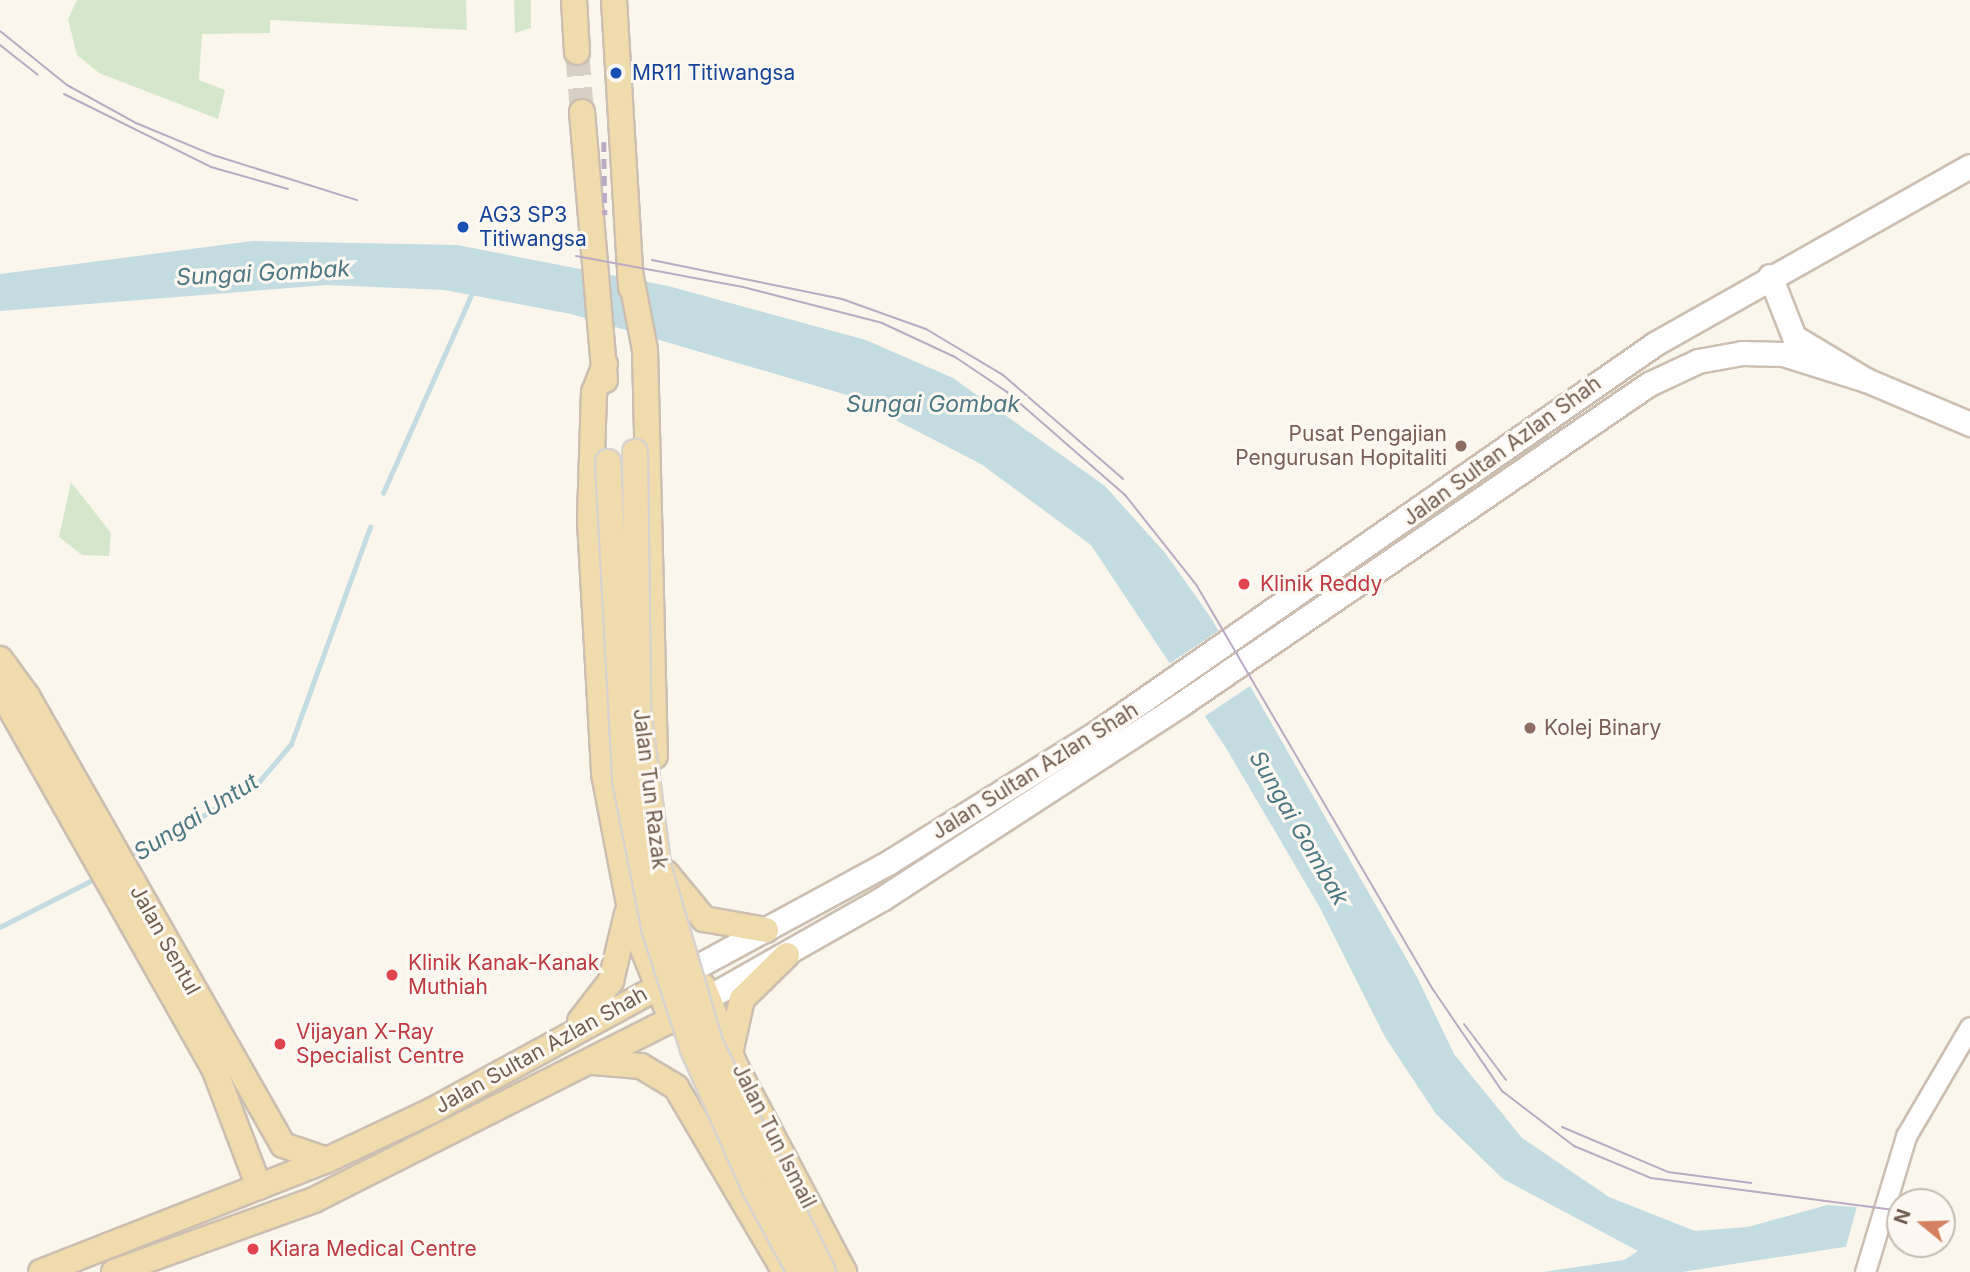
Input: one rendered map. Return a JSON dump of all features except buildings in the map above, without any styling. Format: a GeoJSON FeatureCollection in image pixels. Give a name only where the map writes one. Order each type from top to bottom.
{"type":"FeatureCollection","features":[{"type":"Feature","properties":{"kind":"main road"},"geometry":{"type":"LineString","coordinates":[[574,0],[577,52]]}},
{"type":"Feature","properties":{"kind":"main road","name":"Jalan Tun Razak"},"geometry":{"type":"LineString","coordinates":[[614,0],[630,272],[639,350],[652,724],[666,873],[707,998]]}},
{"type":"Feature","properties":{"kind":"main road","name":"Jalan Tun Razak"},"geometry":{"type":"LineString","coordinates":[[619,103],[631,0]]}},
{"type":"Feature","properties":{"kind":"main road","name":"Jalan Tun Razak"},"geometry":{"type":"LineString","coordinates":[[582,112],[604,354],[623,766],[655,931],[693,1049],[755,1189],[800,1272]]}},
{"type":"Feature","properties":{"kind":"main road","name":"Jalan Sultan Azlan Shah"},"geometry":{"type":"LineString","coordinates":[[41,1272],[327,1160],[560,1040],[909,850],[1164,688],[1594,385],[1770,276],[1970,166]]}},
{"type":"Feature","properties":{"kind":"main road"},"geometry":{"type":"LineString","coordinates":[[1770,276],[1786,330],[1866,380],[1970,424]]}},
{"type":"Feature","properties":{"kind":"main road","name":"Jalan Tun Razak"},"geometry":{"type":"LineString","coordinates":[[639,350],[635,452],[638,708],[657,865],[710,1043],[823,1272]]}},
{"type":"Feature","properties":{"kind":"main road","name":"Jalan Sultan Azlan Shah"},"geometry":{"type":"LineString","coordinates":[[114,1272],[314,1200],[354,1177],[672,1021],[707,998],[787,955],[1180,705],[1239,662],[1678,369],[1718,355],[1763,353],[1866,380]]}},
{"type":"Feature","properties":{"kind":"main road","name":"Jalan Tun Razak"},"geometry":{"type":"LineString","coordinates":[[604,354],[594,392],[595,665],[604,774],[627,896],[672,1021]]}},
{"type":"Feature","properties":{"kind":"main road","name":"Jalan Sentul"},"geometry":{"type":"LineString","coordinates":[[0,659],[123,882],[283,1145],[327,1160]]}},
{"type":"Feature","properties":{"kind":"main road","name":"Jalan Sentul"},"geometry":{"type":"LineString","coordinates":[[0,691],[104,848]]}},
{"type":"Feature","properties":{"kind":"main road"},"geometry":{"type":"LineString","coordinates":[[627,896],[646,922],[661,919],[668,907],[666,873]]}},
{"type":"Feature","properties":{"kind":"main road"},"geometry":{"type":"LineString","coordinates":[[666,873],[704,919],[766,930]]}},
{"type":"Feature","properties":{"kind":"main road","name":"Jalan Sentul"},"geometry":{"type":"LineString","coordinates":[[123,882],[214,1068],[258,1186]]}},
{"type":"Feature","properties":{"kind":"main road"},"geometry":{"type":"LineString","coordinates":[[560,1040],[605,993],[623,945],[627,896]]}},
{"type":"Feature","properties":{"kind":"main road"},"geometry":{"type":"LineString","coordinates":[[685,1097],[685,1067],[693,1056],[714,1052],[733,1059],[742,999],[787,955]]}},
{"type":"Feature","properties":{"kind":"main road","name":"Jalan Tun Ismail"},"geometry":{"type":"LineString","coordinates":[[707,998],[733,1059],[844,1272]]}},
{"type":"Feature","properties":{"kind":"main road"},"geometry":{"type":"LineString","coordinates":[[586,1063],[641,1066],[685,1097],[785,1272]]}},
{"type":"Feature","properties":{"kind":"main road"},"geometry":{"type":"LineString","coordinates":[[258,1186],[284,1194],[354,1177]]}},
{"type":"Feature","properties":{"kind":"street"},"geometry":{"type":"LineString","coordinates":[[1865,1272],[1896,1161],[1970,1027]]}},
{"type":"Feature","properties":{"kind":"green space"},"geometry":{"type":"Polygon","coordinates":[[[77,0],[466,0],[467,30],[270,20],[270,33],[202,34],[199,80],[225,90],[218,119],[99,73],[77,55],[68,19],[77,0]]]}},
{"type":"Feature","properties":{"kind":"green space"},"geometry":{"type":"Polygon","coordinates":[[[514,0],[531,0],[531,28],[515,33],[514,0]]]}},
{"type":"Feature","properties":{"kind":"green space"},"geometry":{"type":"Polygon","coordinates":[[[71,482],[111,533],[109,556],[82,555],[59,537],[71,482]]]}},
{"type":"Feature","properties":{"kind":"water","name":"Sungai Gombak"},"geometry":{"type":"Polygon","coordinates":[[[252,241],[457,245],[668,286],[866,340],[953,378],[1105,486],[1166,554],[1211,618],[1417,977],[1454,1054],[1522,1138],[1609,1197],[1695,1231],[1748,1227],[1827,1205],[1886,1209],[1886,1220],[1850,1246],[1682,1272],[1543,1272],[1624,1260],[1638,1251],[1503,1179],[1436,1114],[1385,1037],[1319,906],[1226,748],[1091,545],[981,464],[847,395],[571,314],[445,290],[327,285],[0,311],[0,274],[252,241]]]}},
{"type":"Feature","properties":{"kind":"pier"},"geometry":{"type":"Polygon","coordinates":[[[1221,629],[1253,684],[1202,718],[1169,664],[1221,629]]]}},
{"type":"Feature","properties":{"kind":"pier"},"geometry":{"type":"Polygon","coordinates":[[[1858,1203],[1886,1206],[1886,1248],[1845,1250],[1858,1203]]]}},
{"type":"Feature","properties":{"kind":"waterway","name":"Sungai Untut"},"geometry":{"type":"LineString","coordinates":[[383,493],[474,289]]}},
{"type":"Feature","properties":{"kind":"waterway","name":"Sungai Untut"},"geometry":{"type":"LineString","coordinates":[[128,860],[258,783],[291,744],[370,527]]}},
{"type":"Feature","properties":{"kind":"waterway","name":"Sungai Untut"},"geometry":{"type":"LineString","coordinates":[[0,927],[96,878]]}},
{"type":"Feature","properties":{"kind":"tunnel"},"geometry":{"type":"LineString","coordinates":[[577,52],[582,112]]}},
{"type":"Feature","properties":{"kind":"tram line"},"geometry":{"type":"LineString","coordinates":[[0,31],[67,85],[136,123],[213,155],[357,200]]}},
{"type":"Feature","properties":{"kind":"tram line"},"geometry":{"type":"LineString","coordinates":[[0,45],[38,75]]}},
{"type":"Feature","properties":{"kind":"tram line"},"geometry":{"type":"LineString","coordinates":[[64,94],[211,167],[288,189]]}},
{"type":"Feature","properties":{"kind":"tram line"},"geometry":{"type":"LineString","coordinates":[[576,256],[743,287],[882,323],[955,357],[1007,392],[1125,495],[1197,586],[1432,988],[1502,1091],[1574,1146],[1651,1178],[1886,1209]]}},
{"type":"Feature","properties":{"kind":"tram line"},"geometry":{"type":"LineString","coordinates":[[652,260],[842,299],[926,329],[1003,375],[1123,479]]}},
{"type":"Feature","properties":{"kind":"tram line"},"geometry":{"type":"LineString","coordinates":[[1464,1024],[1506,1080]]}},
{"type":"Feature","properties":{"kind":"tram line"},"geometry":{"type":"LineString","coordinates":[[1562,1127],[1668,1172],[1751,1183]]}},
{"type":"Feature","properties":{"kind":"railway"},"geometry":{"type":"LineString","coordinates":[[604,142],[605,215]]}},
{"type":"Feature","properties":{"kind":"place","name":"MR11 Titiwangsa"},"geometry":{"type":"Point","coordinates":[616,73]}},
{"type":"Feature","properties":{"kind":"place","name":"AG3 SP3 Titiwangsa"},"geometry":{"type":"Point","coordinates":[463,227]}},
{"type":"Feature","properties":{"kind":"place","name":"Pusat Pengajian Pengurusan Hopitaliti"},"geometry":{"type":"Point","coordinates":[1461,446]}},
{"type":"Feature","properties":{"kind":"place","name":"Klinik Reddy"},"geometry":{"type":"Point","coordinates":[1244,584]}},
{"type":"Feature","properties":{"kind":"place","name":"Kolej Binary"},"geometry":{"type":"Point","coordinates":[1530,728]}},
{"type":"Feature","properties":{"kind":"place","name":"Klinik Kanak-Kanak Muthiah"},"geometry":{"type":"Point","coordinates":[392,975]}},
{"type":"Feature","properties":{"kind":"place","name":"Vijayan X-Ray Specialist Centre"},"geometry":{"type":"Point","coordinates":[280,1044]}},
{"type":"Feature","properties":{"kind":"place","name":"Kiara Medical Centre"},"geometry":{"type":"Point","coordinates":[253,1249]}}]}
